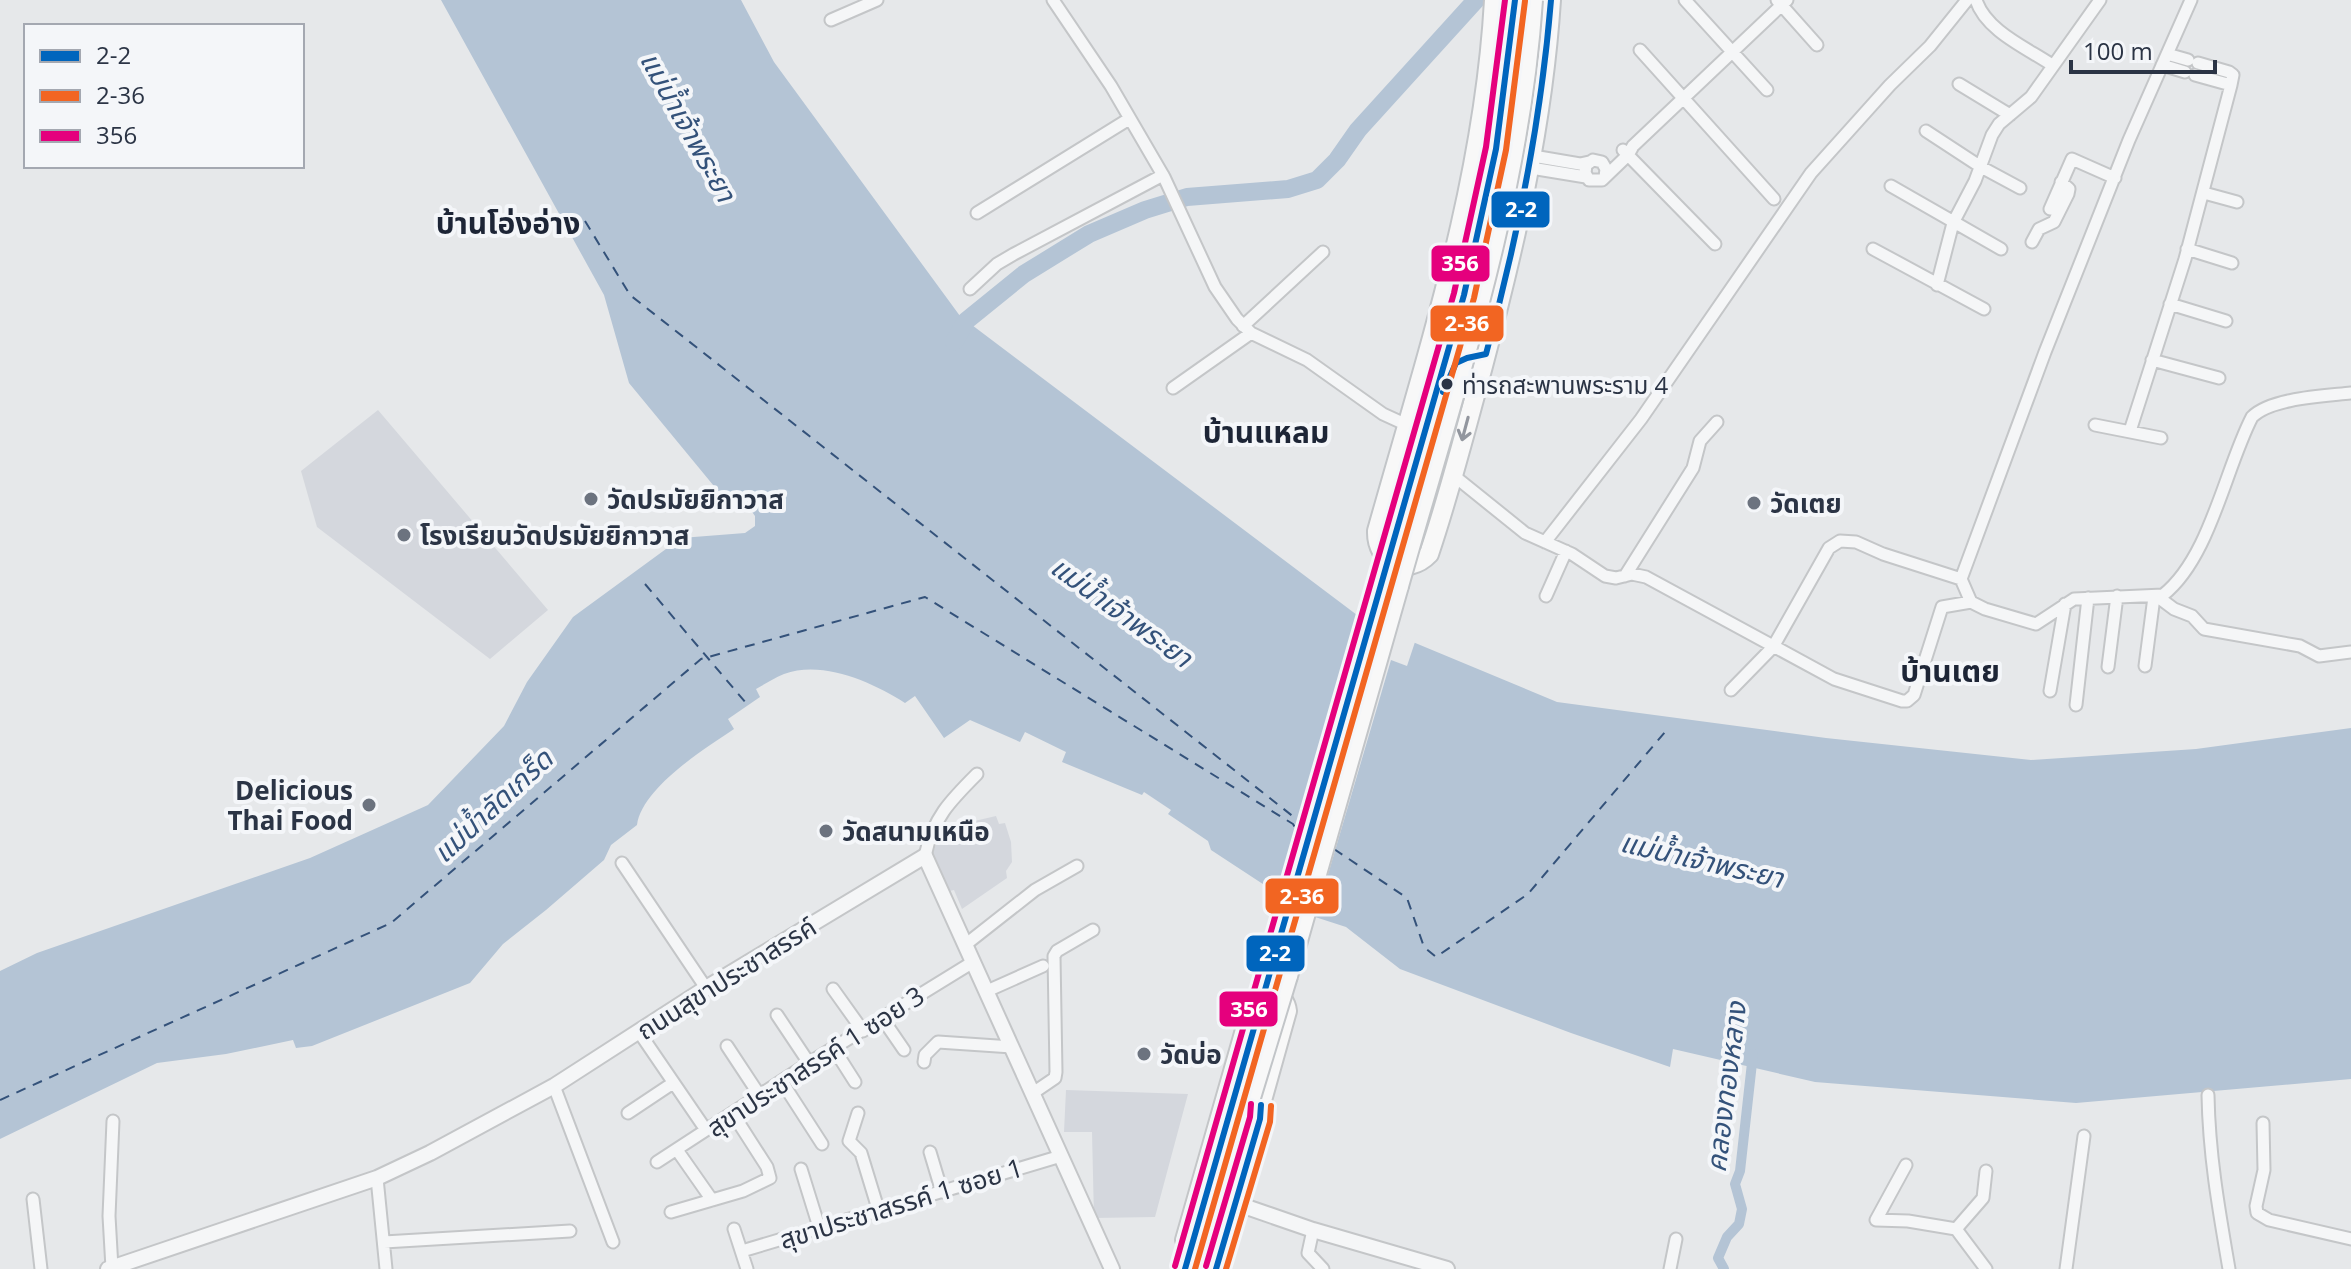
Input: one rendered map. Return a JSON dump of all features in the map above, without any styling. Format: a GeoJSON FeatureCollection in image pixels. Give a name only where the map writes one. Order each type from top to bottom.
{"type":"FeatureCollection","features":[{"type":"Feature","properties":{"kind":"main road"},"geometry":{"type":"LineString","coordinates":[[1209,1269],[1391,584],[1476,248],[1500,132],[1515,0]]}},
{"type":"Feature","properties":{"kind":"main road"},"geometry":{"type":"LineString","coordinates":[[1185,1269],[1493,249],[1515,149],[1533,0]]}},
{"type":"Feature","properties":{"kind":"main road"},"geometry":{"type":"LineString","coordinates":[[1493,6],[1481,126],[1460,231],[1377,531],[1379,548],[1384,557],[1395,564],[1409,566],[1422,561],[1429,554],[1453,475],[1517,236],[1548,56],[1551,0]]}},
{"type":"Feature","properties":{"kind":"main road"},"geometry":{"type":"LineString","coordinates":[[1460,231],[1469,212],[1492,201],[1508,207],[1514,214],[1517,236]]}},
{"type":"Feature","properties":{"kind":"main road"},"geometry":{"type":"LineString","coordinates":[[1177,1269],[1253,998],[1258,993],[1270,991],[1287,1002],[1288,1011],[1262,1110],[1200,1269]]}},
{"type":"Feature","properties":{"kind":"main road"},"geometry":{"type":"LineString","coordinates":[[1227,1095],[1239,1095],[1261,1105]]}},
{"type":"Feature","properties":{"kind":"main road"},"geometry":{"type":"LineString","coordinates":[[1216,1269],[1227,1204]]}},
{"type":"Feature","properties":{"kind":"street"},"geometry":{"type":"LineString","coordinates":[[831,20],[877,0]]}},
{"type":"Feature","properties":{"kind":"street"},"geometry":{"type":"LineString","coordinates":[[1053,0],[1111,86],[1166,179],[1215,287],[1229,310],[1247,329],[1307,360],[1383,414],[1407,425]]}},
{"type":"Feature","properties":{"kind":"street"},"geometry":{"type":"LineString","coordinates":[[1685,0],[1767,90]]}},
{"type":"Feature","properties":{"kind":"street"},"geometry":{"type":"LineString","coordinates":[[1545,542],[1641,419],[1811,173],[1890,85],[1925,52],[1967,0]]}},
{"type":"Feature","properties":{"kind":"street"},"geometry":{"type":"LineString","coordinates":[[1976,0],[1981,13],[1994,26],[2052,65]]}},
{"type":"Feature","properties":{"kind":"street"},"geometry":{"type":"LineString","coordinates":[[1937,285],[1953,223],[1981,167],[1992,135],[1999,124],[2031,97],[2100,0]]}},
{"type":"Feature","properties":{"kind":"street"},"geometry":{"type":"LineString","coordinates":[[1971,602],[1961,579],[2045,352],[2129,140],[2191,0]]}},
{"type":"Feature","properties":{"kind":"street"},"geometry":{"type":"LineString","coordinates":[[1532,162],[1586,177],[1593,182],[1605,177],[1628,150],[1733,52],[1781,2],[1817,45]]}},
{"type":"Feature","properties":{"kind":"street"},"geometry":{"type":"LineString","coordinates":[[1640,50],[1774,199]]}},
{"type":"Feature","properties":{"kind":"street"},"geometry":{"type":"LineString","coordinates":[[2130,431],[2204,193],[2232,80],[2164,60]]}},
{"type":"Feature","properties":{"kind":"street"},"geometry":{"type":"LineString","coordinates":[[1959,84],[2010,115]]}},
{"type":"Feature","properties":{"kind":"street"},"geometry":{"type":"LineString","coordinates":[[977,213],[1129,119]]}},
{"type":"Feature","properties":{"kind":"street"},"geometry":{"type":"LineString","coordinates":[[1926,131],[2020,188]]}},
{"type":"Feature","properties":{"kind":"street"},"geometry":{"type":"LineString","coordinates":[[1532,162],[1580,164],[1628,150]]}},
{"type":"Feature","properties":{"kind":"street"},"geometry":{"type":"LineString","coordinates":[[1628,150],[1715,244]]}},
{"type":"Feature","properties":{"kind":"street"},"geometry":{"type":"LineString","coordinates":[[2050,209],[2072,159],[2115,178]]}},
{"type":"Feature","properties":{"kind":"street"},"geometry":{"type":"LineString","coordinates":[[1586,177],[1585,169],[1595,162]]}},
{"type":"Feature","properties":{"kind":"street"},"geometry":{"type":"LineString","coordinates":[[1595,162],[1606,169],[1605,177]]}},
{"type":"Feature","properties":{"kind":"street"},"geometry":{"type":"LineString","coordinates":[[970,289],[997,264],[1043,237],[1166,179]]}},
{"type":"Feature","properties":{"kind":"street"},"geometry":{"type":"LineString","coordinates":[[2032,242],[2039,229],[2054,222],[2069,189],[2061,182]]}},
{"type":"Feature","properties":{"kind":"street"},"geometry":{"type":"LineString","coordinates":[[1891,186],[2001,249]]}},
{"type":"Feature","properties":{"kind":"street"},"geometry":{"type":"LineString","coordinates":[[2204,193],[2237,202]]}},
{"type":"Feature","properties":{"kind":"street"},"geometry":{"type":"LineString","coordinates":[[1873,249],[1984,309]]}},
{"type":"Feature","properties":{"kind":"street"},"geometry":{"type":"LineString","coordinates":[[2187,249],[2232,263]]}},
{"type":"Feature","properties":{"kind":"street"},"geometry":{"type":"LineString","coordinates":[[1173,388],[1247,329],[1323,252]]}},
{"type":"Feature","properties":{"kind":"street"},"geometry":{"type":"LineString","coordinates":[[2170,304],[2226,321]]}},
{"type":"Feature","properties":{"kind":"street"},"geometry":{"type":"LineString","coordinates":[[2152,360],[2219,378]]}},
{"type":"Feature","properties":{"kind":"street"},"geometry":{"type":"LineString","coordinates":[[1453,475],[1519,529],[1566,551],[1605,576],[1646,577],[1834,679],[1885,697],[1907,701],[1914,695],[1942,607],[1971,602],[2036,624],[2074,599],[2156,597],[2170,590],[2198,547],[2252,417],[2265,407],[2351,393]]}},
{"type":"Feature","properties":{"kind":"street"},"geometry":{"type":"LineString","coordinates":[[1625,576],[1693,468],[1700,441],[1717,422]]}},
{"type":"Feature","properties":{"kind":"street"},"geometry":{"type":"LineString","coordinates":[[2095,425],[2161,438]]}},
{"type":"Feature","properties":{"kind":"street"},"geometry":{"type":"LineString","coordinates":[[1731,690],[1773,647],[1835,542],[1856,542],[1961,579]]}},
{"type":"Feature","properties":{"kind":"street"},"geometry":{"type":"LineString","coordinates":[[1546,596],[1566,551]]}},
{"type":"Feature","properties":{"kind":"street"},"geometry":{"type":"LineString","coordinates":[[2108,667],[2117,596]]}},
{"type":"Feature","properties":{"kind":"street"},"geometry":{"type":"LineString","coordinates":[[2156,597],[2192,616],[2204,629],[2300,646],[2319,656],[2351,652]]}},
{"type":"Feature","properties":{"kind":"street"},"geometry":{"type":"LineString","coordinates":[[2145,666],[2156,597]]}},
{"type":"Feature","properties":{"kind":"street"},"geometry":{"type":"LineString","coordinates":[[2076,705],[2088,598]]}},
{"type":"Feature","properties":{"kind":"street"},"geometry":{"type":"LineString","coordinates":[[2050,691],[2065,603]]}},
{"type":"Feature","properties":{"kind":"street"},"geometry":{"type":"LineString","coordinates":[[977,774],[953,798],[930,832],[925,856],[1112,1269]]}},
{"type":"Feature","properties":{"kind":"street","name":"ถนนสุขาประชาสรรค์"},"geometry":{"type":"LineString","coordinates":[[110,1268],[377,1178],[554,1086],[706,988],[925,856]]}},
{"type":"Feature","properties":{"kind":"street"},"geometry":{"type":"LineString","coordinates":[[622,863],[706,988]]}},
{"type":"Feature","properties":{"kind":"street"},"geometry":{"type":"LineString","coordinates":[[965,945],[1035,890],[1077,866]]}},
{"type":"Feature","properties":{"kind":"street"},"geometry":{"type":"LineString","coordinates":[[1033,1093],[1055,1078],[1056,1072],[1054,956],[1057,951],[1093,930]]}},
{"type":"Feature","properties":{"kind":"street","name":"สุขาประชาสรรค์ 1 ซอย 3"},"geometry":{"type":"LineString","coordinates":[[657,1162],[973,962]]}},
{"type":"Feature","properties":{"kind":"street"},"geometry":{"type":"LineString","coordinates":[[987,991],[1043,966]]}},
{"type":"Feature","properties":{"kind":"street"},"geometry":{"type":"LineString","coordinates":[[833,989],[863,1031]]}},
{"type":"Feature","properties":{"kind":"street"},"geometry":{"type":"LineString","coordinates":[[777,1015],[809,1063]]}},
{"type":"Feature","properties":{"kind":"street"},"geometry":{"type":"LineString","coordinates":[[882,1018],[904,1050]]}},
{"type":"Feature","properties":{"kind":"street"},"geometry":{"type":"LineString","coordinates":[[639,1032],[706,1130]]}},
{"type":"Feature","properties":{"kind":"street"},"geometry":{"type":"LineString","coordinates":[[924,1062],[925,1055],[938,1042],[1012,1047]]}},
{"type":"Feature","properties":{"kind":"street"},"geometry":{"type":"LineString","coordinates":[[727,1046],[760,1096]]}},
{"type":"Feature","properties":{"kind":"street"},"geometry":{"type":"LineString","coordinates":[[834,1049],[855,1082]]}},
{"type":"Feature","properties":{"kind":"street"},"geometry":{"type":"LineString","coordinates":[[782,1082],[822,1144]]}},
{"type":"Feature","properties":{"kind":"street"},"geometry":{"type":"LineString","coordinates":[[628,1113],[673,1083]]}},
{"type":"Feature","properties":{"kind":"street"},"geometry":{"type":"LineString","coordinates":[[554,1086],[613,1242]]}},
{"type":"Feature","properties":{"kind":"street"},"geometry":{"type":"LineString","coordinates":[[2208,1095],[2214,1183],[2229,1269]]}},
{"type":"Feature","properties":{"kind":"street"},"geometry":{"type":"LineString","coordinates":[[858,1113],[849,1141],[861,1153],[879,1212]]}},
{"type":"Feature","properties":{"kind":"street"},"geometry":{"type":"LineString","coordinates":[[671,1212],[743,1191],[771,1175],[733,1114]]}},
{"type":"Feature","properties":{"kind":"street"},"geometry":{"type":"LineString","coordinates":[[110,1268],[113,1121]]}},
{"type":"Feature","properties":{"kind":"street"},"geometry":{"type":"LineString","coordinates":[[2263,1123],[2264,1170],[2257,1213],[2269,1220],[2351,1239]]}},
{"type":"Feature","properties":{"kind":"street"},"geometry":{"type":"LineString","coordinates":[[2066,1269],[2084,1136]]}},
{"type":"Feature","properties":{"kind":"street"},"geometry":{"type":"LineString","coordinates":[[677,1150],[712,1200]]}},
{"type":"Feature","properties":{"kind":"street"},"geometry":{"type":"LineString","coordinates":[[930,1152],[942,1192]]}},
{"type":"Feature","properties":{"kind":"street","name":"สุขาประชาสรรค์ 1 ซอย 1"},"geometry":{"type":"LineString","coordinates":[[742,1251],[1061,1156]]}},
{"type":"Feature","properties":{"kind":"street"},"geometry":{"type":"LineString","coordinates":[[1906,1165],[1876,1220],[1908,1221],[1956,1229],[1986,1269]]}},
{"type":"Feature","properties":{"kind":"street"},"geometry":{"type":"LineString","coordinates":[[801,1169],[819,1227]]}},
{"type":"Feature","properties":{"kind":"street"},"geometry":{"type":"LineString","coordinates":[[1956,1229],[1983,1198],[1986,1171]]}},
{"type":"Feature","properties":{"kind":"street"},"geometry":{"type":"LineString","coordinates":[[377,1178],[386,1269]]}},
{"type":"Feature","properties":{"kind":"street"},"geometry":{"type":"LineString","coordinates":[[33,1199],[41,1269]]}},
{"type":"Feature","properties":{"kind":"street"},"geometry":{"type":"LineString","coordinates":[[1227,1204],[1447,1269]]}},
{"type":"Feature","properties":{"kind":"street"},"geometry":{"type":"LineString","coordinates":[[734,1229],[747,1269]]}},
{"type":"Feature","properties":{"kind":"street"},"geometry":{"type":"LineString","coordinates":[[1313,1230],[1308,1253],[1323,1269]]}},
{"type":"Feature","properties":{"kind":"street"},"geometry":{"type":"LineString","coordinates":[[384,1242],[570,1231]]}},
{"type":"Feature","properties":{"kind":"street"},"geometry":{"type":"LineString","coordinates":[[1670,1269],[1676,1239]]}},
{"type":"Feature","properties":{"kind":"shaded area","name":"โรงเรียนวัดปรมัยยิกาวาส"},"geometry":{"type":"Polygon","coordinates":[[[378,410],[548,610],[490,659],[317,527],[301,471],[378,410]]]}},
{"type":"Feature","properties":{"kind":"shaded area"},"geometry":{"type":"Polygon","coordinates":[[[996,816],[999,824],[1005,823],[1011,842],[1012,862],[1006,871],[1007,878],[962,909],[954,890],[945,892],[932,855],[938,839],[966,823],[996,816]]]}},
{"type":"Feature","properties":{"kind":"shaded area"},"geometry":{"type":"Polygon","coordinates":[[[1066,1090],[1188,1094],[1155,1217],[1094,1218],[1092,1132],[1064,1132],[1066,1090]]]}},
{"type":"Feature","properties":{"kind":"water"},"geometry":{"type":"Polygon","coordinates":[[[441,0],[741,0],[774,62],[960,316],[1357,615],[1396,635],[1557,702],[1826,738],[2031,760],[2196,749],[2351,728],[2351,1079],[2076,1103],[1815,1082],[1673,1049],[1670,1067],[1400,969],[1346,927],[1275,904],[1275,892],[1211,850],[1208,841],[1168,814],[1171,810],[1144,792],[1142,795],[1062,762],[1066,752],[1025,732],[1020,742],[970,720],[944,738],[915,696],[905,703],[847,675],[799,670],[784,674],[756,689],[760,697],[728,719],[734,729],[691,758],[662,784],[641,811],[637,825],[611,845],[604,860],[503,944],[470,983],[312,1046],[296,1048],[293,1040],[226,1054],[157,1063],[0,1139],[0,971],[37,953],[310,858],[428,805],[504,726],[527,682],[573,617],[681,538],[745,533],[755,526],[755,516],[745,502],[718,491],[629,383],[604,295],[441,0]]]}},
{"type":"Feature","properties":{"kind":"pier"},"geometry":{"type":"Polygon","coordinates":[[[1361,612],[1415,642],[1407,666],[1391,660],[1327,878],[1340,883],[1338,890],[1329,888],[1328,892],[1332,894],[1328,909],[1319,906],[1314,920],[1274,908],[1361,612]]]}},
{"type":"Feature","properties":{"kind":"waterway"},"geometry":{"type":"LineString","coordinates":[[954,342],[966,321],[1024,274],[1089,234],[1145,210],[1187,197],[1288,189],[1317,180],[1476,0]]}},
{"type":"Feature","properties":{"kind":"waterway","name":"คลองทองหลาง"},"geometry":{"type":"LineString","coordinates":[[1724,1269],[1718,1258],[1727,1237],[1739,1224],[1742,1209],[1735,1184],[1740,1171],[1753,1054]]}},
{"type":"Feature","properties":{"kind":"ferry route"},"geometry":{"type":"LineString","coordinates":[[585,221],[630,295],[1304,825]]}},
{"type":"Feature","properties":{"kind":"ferry route"},"geometry":{"type":"LineString","coordinates":[[645,584],[746,703]]}},
{"type":"Feature","properties":{"kind":"ferry route"},"geometry":{"type":"LineString","coordinates":[[0,1100],[391,923],[701,659],[925,597],[1293,824],[1300,836]]}},
{"type":"Feature","properties":{"kind":"ferry route"},"geometry":{"type":"LineString","coordinates":[[1334,849],[1407,898],[1424,947],[1436,957],[1528,894],[1665,732]]}},
{"type":"Feature","properties":{"kind":"ferry route"},"geometry":{"type":"LineString","coordinates":[[1325,875],[1331,884]]}},
{"type":"Feature","properties":{"kind":"transit line","name":"356"},"geometry":{"type":"LineString","coordinates":[[1175,1266],[1454,293],[1486,147],[1505,0]]}},
{"type":"Feature","properties":{"kind":"transit line","name":"2-2"},"geometry":{"type":"LineString","coordinates":[[1185,1269],[1464,295],[1496,149],[1515,0]]}},
{"type":"Feature","properties":{"kind":"transit line","name":"2-2"},"geometry":{"type":"LineString","coordinates":[[1443,392],[1456,363],[1486,354],[1527,178],[1551,0]]}},
{"type":"Feature","properties":{"kind":"transit line","name":"2-36"},"geometry":{"type":"LineString","coordinates":[[1195,1269],[1474,298],[1506,150],[1525,1]]}},
{"type":"Feature","properties":{"kind":"transit line","name":"356"},"geometry":{"type":"LineString","coordinates":[[1206,1266],[1250,1117],[1251,1104]]}},
{"type":"Feature","properties":{"kind":"transit line","name":"2-2"},"geometry":{"type":"LineString","coordinates":[[1216,1269],[1260,1119],[1261,1105]]}},
{"type":"Feature","properties":{"kind":"transit line","name":"2-36"},"geometry":{"type":"LineString","coordinates":[[1226,1269],[1270,1122],[1271,1106]]}},
{"type":"Feature","properties":{"kind":"place","name":"ท่ารถสะพานพระราม 4"},"geometry":{"type":"Point","coordinates":[1447,384]}},
{"type":"Feature","properties":{"kind":"place","name":"วัดปรมัยยิกาวาส"},"geometry":{"type":"Point","coordinates":[591,499]}},
{"type":"Feature","properties":{"kind":"place","name":"วัดเตย"},"geometry":{"type":"Point","coordinates":[1754,503]}},
{"type":"Feature","properties":{"kind":"place","name":"โรงเรียนวัดปรมัยยิกาวาส"},"geometry":{"type":"Point","coordinates":[404,535]}},
{"type":"Feature","properties":{"kind":"place","name":"Delicious Thai Food"},"geometry":{"type":"Point","coordinates":[369,805]}},
{"type":"Feature","properties":{"kind":"place","name":"วัดสนามเหนือ"},"geometry":{"type":"Point","coordinates":[826,831]}},
{"type":"Feature","properties":{"kind":"place","name":"วัดบ่อ"},"geometry":{"type":"Point","coordinates":[1144,1054]}},
{"type":"Feature","properties":{"kind":"district","name":"บ้านโอ่งอ่าง"},"geometry":{"type":"Point","coordinates":[508,222]}},
{"type":"Feature","properties":{"kind":"district","name":"บ้านแหลม"},"geometry":{"type":"Point","coordinates":[1266,431]}},
{"type":"Feature","properties":{"kind":"district","name":"บ้านเตย"},"geometry":{"type":"Point","coordinates":[1950,670]}},
{"type":"Feature","properties":{"kind":"water label","name":"แม่น้ำเจ้าพระยา"},"geometry":{"type":"Point","coordinates":[689,126]}},
{"type":"Feature","properties":{"kind":"water label","name":"แม่น้ำเจ้าพระยา"},"geometry":{"type":"Point","coordinates":[1122,611]}},
{"type":"Feature","properties":{"kind":"water label","name":"แม่น้ำลัดเกร็ด"},"geometry":{"type":"Point","coordinates":[492,805]}},
{"type":"Feature","properties":{"kind":"water label","name":"แม่น้ำเจ้าพระยา"},"geometry":{"type":"Point","coordinates":[1702,859]}}]}
